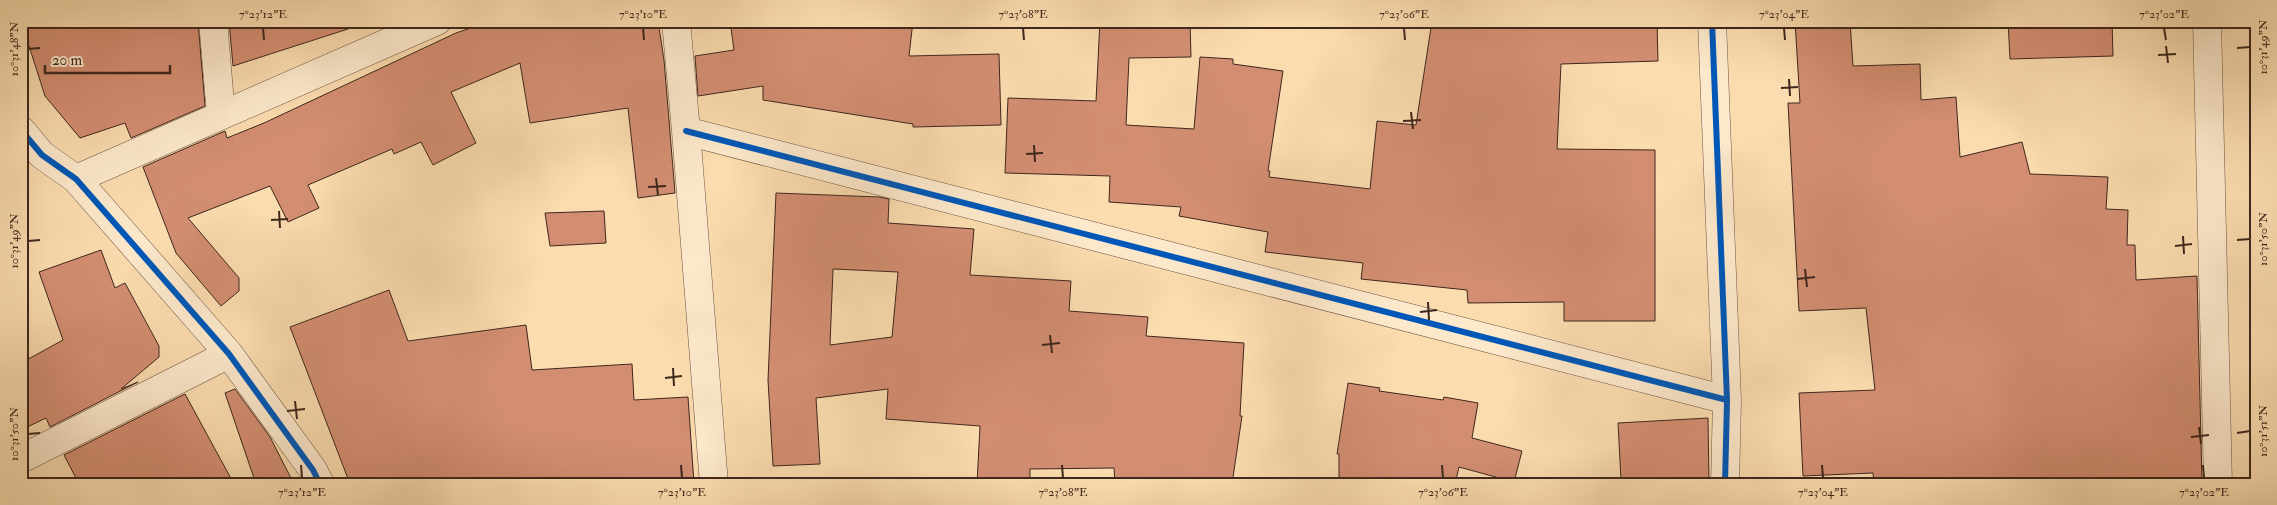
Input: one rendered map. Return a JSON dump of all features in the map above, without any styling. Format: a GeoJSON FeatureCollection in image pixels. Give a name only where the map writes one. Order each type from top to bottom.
{"type":"FeatureCollection","features":[{"type":"Feature","properties":{"kind":"street"},"geometry":{"type":"LineString","coordinates":[[213,21],[222,115]]}},
{"type":"Feature","properties":{"kind":"street"},"geometry":{"type":"LineString","coordinates":[[76,178],[437,21]]}},
{"type":"Feature","properties":{"kind":"street"},"geometry":{"type":"LineString","coordinates":[[676,21],[714,484]]}},
{"type":"Feature","properties":{"kind":"street"},"geometry":{"type":"LineString","coordinates":[[1712,21],[1727,400],[1726,484]]}},
{"type":"Feature","properties":{"kind":"street"},"geometry":{"type":"LineString","coordinates":[[2207,21],[2218,484]]}},
{"type":"Feature","properties":{"kind":"street"},"geometry":{"type":"LineString","coordinates":[[21,130],[42,154],[76,178],[229,354],[313,470],[320,484]]}},
{"type":"Feature","properties":{"kind":"street"},"geometry":{"type":"LineString","coordinates":[[686,131],[1727,400]]}},
{"type":"Feature","properties":{"kind":"street"},"geometry":{"type":"LineString","coordinates":[[21,459],[229,354]]}},
{"type":"Feature","properties":{"kind":"building"},"geometry":{"type":"Polygon","coordinates":[[[21,21],[198,21],[205,106],[131,138],[125,123],[80,138],[45,96],[21,21]]]}},
{"type":"Feature","properties":{"kind":"building"},"geometry":{"type":"Polygon","coordinates":[[[229,21],[350,21],[351,28],[233,66],[229,21]]]}},
{"type":"Feature","properties":{"kind":"building"},"geometry":{"type":"Polygon","coordinates":[[[491,21],[658,21],[664,60],[675,193],[638,198],[628,108],[530,123],[520,63],[451,92],[476,143],[433,165],[421,142],[394,154],[392,149],[308,185],[319,208],[288,222],[270,186],[188,218],[239,278],[239,291],[221,306],[176,253],[143,167],[225,131],[227,138],[264,123],[456,33],[491,21]]]}},
{"type":"Feature","properties":{"kind":"building"},"geometry":{"type":"Polygon","coordinates":[[[730,21],[913,21],[909,56],[999,54],[1001,125],[913,127],[913,124],[763,100],[763,86],[698,96],[695,56],[734,50],[730,21]]]}},
{"type":"Feature","properties":{"kind":"building"},"geometry":{"type":"Polygon","coordinates":[[[1100,21],[1190,21],[1191,57],[1129,58],[1126,125],[1194,129],[1200,57],[1233,59],[1233,64],[1283,71],[1268,171],[1270,171],[1269,177],[1370,189],[1377,121],[1416,125],[1432,21],[1657,21],[1658,61],[1561,64],[1557,149],[1655,150],[1655,321],[1564,321],[1564,302],[1468,303],[1467,290],[1361,279],[1363,263],[1265,252],[1268,232],[1179,216],[1181,207],[1109,202],[1110,176],[1005,173],[1008,98],[1096,101],[1100,21]]]}},
{"type":"Feature","properties":{"kind":"building"},"geometry":{"type":"Polygon","coordinates":[[[1795,21],[1850,21],[1853,66],[1920,64],[1921,100],[1956,97],[1960,157],[2022,142],[2030,174],[2108,177],[2106,209],[2128,210],[2127,245],[2135,245],[2136,280],[2197,276],[2202,484],[1874,484],[1873,473],[1803,476],[1799,393],[1875,390],[1866,308],[1799,311],[1788,103],[1800,103],[1795,21]]]}},
{"type":"Feature","properties":{"kind":"building"},"geometry":{"type":"Polygon","coordinates":[[[2008,21],[2112,21],[2113,56],[2010,59],[2008,21]]]}},
{"type":"Feature","properties":{"kind":"building"},"geometry":{"type":"Polygon","coordinates":[[[776,193],[889,199],[888,223],[974,229],[970,275],[1071,281],[1069,311],[1148,317],[1146,336],[1244,343],[1240,416],[1242,416],[1232,484],[1115,484],[1114,468],[1030,469],[1030,484],[977,484],[980,426],[886,419],[888,389],[816,398],[820,464],[773,466],[768,380],[776,193]],[[833,269],[830,345],[892,337],[898,272],[833,269]]]}},
{"type":"Feature","properties":{"kind":"building"},"geometry":{"type":"Polygon","coordinates":[[[604,211],[606,243],[550,246],[545,213],[604,211]]]}},
{"type":"Feature","properties":{"kind":"building"},"geometry":{"type":"Polygon","coordinates":[[[101,250],[115,288],[125,283],[159,346],[159,357],[121,389],[138,382],[50,427],[46,418],[21,430],[21,363],[63,340],[39,272],[101,250]]]}},
{"type":"Feature","properties":{"kind":"building"},"geometry":{"type":"Polygon","coordinates":[[[389,290],[408,341],[526,325],[532,370],[632,364],[634,400],[688,397],[694,484],[350,484],[290,327],[389,290]]]}},
{"type":"Feature","properties":{"kind":"building"},"geometry":{"type":"Polygon","coordinates":[[[1348,383],[1380,388],[1379,391],[1443,400],[1444,397],[1478,403],[1472,438],[1522,451],[1514,482],[1459,467],[1455,484],[1339,484],[1339,454],[1337,454],[1348,383]]]}},
{"type":"Feature","properties":{"kind":"building"},"geometry":{"type":"Polygon","coordinates":[[[235,389],[270,437],[294,484],[256,484],[225,393],[235,389]]]}},
{"type":"Feature","properties":{"kind":"building"},"geometry":{"type":"Polygon","coordinates":[[[185,394],[234,484],[79,484],[64,455],[185,394]]]}},
{"type":"Feature","properties":{"kind":"building"},"geometry":{"type":"Polygon","coordinates":[[[1708,418],[1709,484],[1654,484],[1653,478],[1621,480],[1618,423],[1708,418]]]}},
{"type":"Feature","properties":{"kind":"cycle path"},"geometry":{"type":"LineString","coordinates":[[1712,21],[1727,400],[1725,484]]}},
{"type":"Feature","properties":{"kind":"cycle path"},"geometry":{"type":"LineString","coordinates":[[21,130],[42,155],[76,179],[229,354],[313,470],[320,484]]}},
{"type":"Feature","properties":{"kind":"cycle path"},"geometry":{"type":"LineString","coordinates":[[686,131],[1727,400]]}}]}
